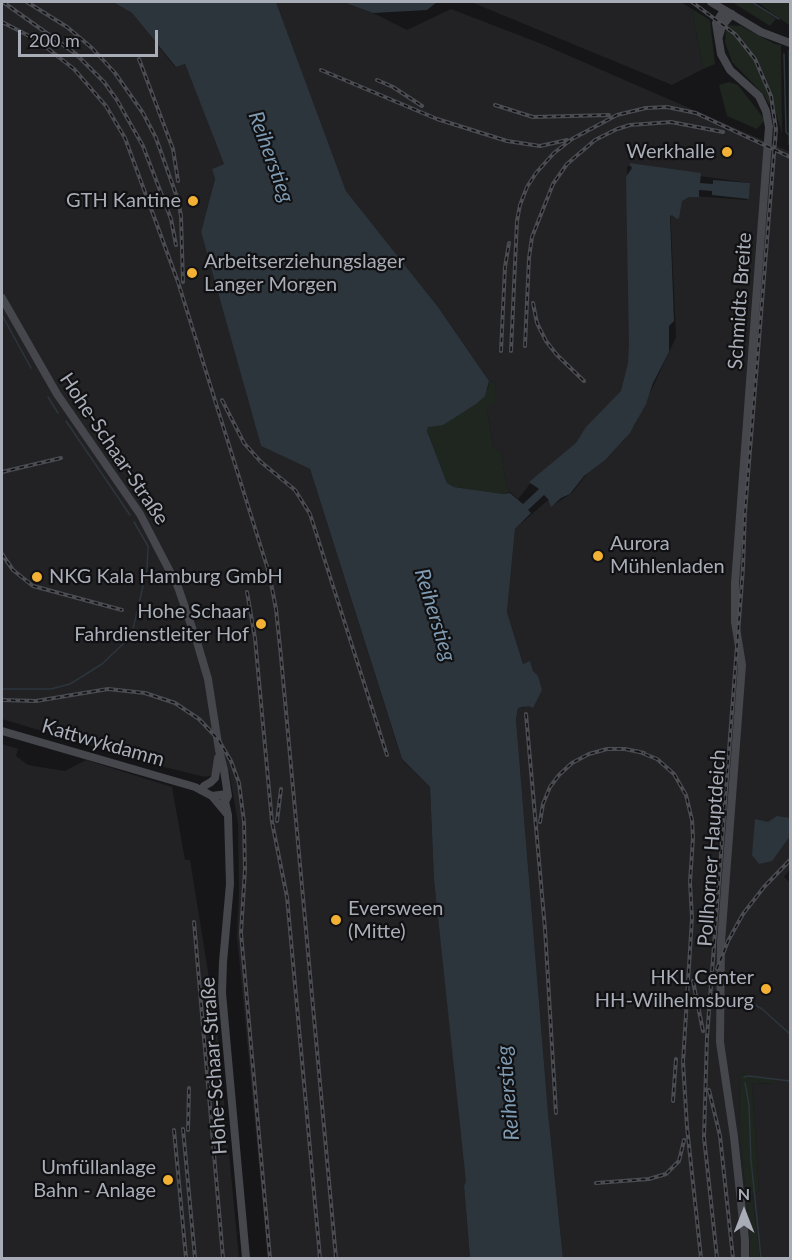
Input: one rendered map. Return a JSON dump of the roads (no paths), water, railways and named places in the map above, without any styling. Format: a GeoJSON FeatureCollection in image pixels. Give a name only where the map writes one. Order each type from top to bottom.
{"type":"FeatureCollection","features":[{"type":"Feature","properties":{"kind":"main road"},"geometry":{"type":"LineString","coordinates":[[711,2],[761,32],[790,43]]}},
{"type":"Feature","properties":{"kind":"main road","name":"Schmidts Breite"},"geometry":{"type":"LineString","coordinates":[[724,9],[716,23],[719,48],[726,65],[753,89],[762,102],[768,115],[769,127],[735,583]]}},
{"type":"Feature","properties":{"kind":"main road"},"geometry":{"type":"LineString","coordinates":[[718,39],[722,26],[732,14]]}},
{"type":"Feature","properties":{"kind":"main road","name":"Hohe-Schaar-Straße"},"geometry":{"type":"LineString","coordinates":[[2,298],[57,394],[134,503],[169,567],[182,597],[213,703],[228,815],[230,884],[222,993],[246,1258]]}},
{"type":"Feature","properties":{"kind":"main road","name":"Pollhorner Hauptdeich"},"geometry":{"type":"LineString","coordinates":[[735,583],[735,622],[742,665],[723,915],[720,1042],[734,1137],[745,1258]]}},
{"type":"Feature","properties":{"kind":"main road","name":"Kattwykdamm"},"geometry":{"type":"LineString","coordinates":[[2,731],[225,792]]}},
{"type":"Feature","properties":{"kind":"main road"},"geometry":{"type":"LineString","coordinates":[[200,786],[215,778],[219,750]]}},
{"type":"Feature","properties":{"kind":"main road","name":"Kattwykdamm"},"geometry":{"type":"LineString","coordinates":[[200,786],[212,796]]}},
{"type":"Feature","properties":{"kind":"main road"},"geometry":{"type":"LineString","coordinates":[[225,792],[212,796],[228,815]]}},
{"type":"Feature","properties":{"kind":"water","name":"Reiherstieg"},"geometry":{"type":"Polygon","coordinates":[[[113,2],[276,2],[346,191],[438,307],[489,381],[485,396],[476,404],[443,425],[428,427],[427,431],[447,483],[454,487],[510,493],[523,504],[539,489],[529,482],[576,443],[586,427],[621,391],[628,363],[629,345],[626,177],[632,168],[629,163],[701,173],[700,183],[713,184],[713,180],[750,183],[749,199],[712,195],[712,191],[699,190],[699,197],[689,197],[682,201],[679,218],[670,216],[674,321],[669,326],[669,352],[653,383],[646,404],[630,433],[605,460],[584,476],[570,494],[551,507],[544,495],[528,510],[531,513],[515,529],[507,612],[523,664],[530,661],[542,690],[533,708],[529,706],[518,708],[516,719],[548,1112],[563,1258],[470,1258],[464,1186],[466,1181],[434,880],[430,787],[402,759],[310,469],[261,446],[201,232],[215,179],[212,169],[224,164],[185,64],[176,67],[132,13],[113,2]]]}},
{"type":"Feature","properties":{"kind":"water"},"geometry":{"type":"Polygon","coordinates":[[[343,2],[437,2],[427,10],[373,13],[343,2]]]}},
{"type":"Feature","properties":{"kind":"water"},"geometry":{"type":"Polygon","coordinates":[[[777,816],[790,818],[790,836],[772,861],[759,864],[752,855],[755,819],[768,822],[777,816]]]}},
{"type":"Feature","properties":{"kind":"waterway"},"geometry":{"type":"LineString","coordinates":[[752,2],[779,19]]}},
{"type":"Feature","properties":{"kind":"waterway"},"geometry":{"type":"LineString","coordinates":[[784,54],[786,132],[790,136]]}},
{"type":"Feature","properties":{"kind":"waterway"},"geometry":{"type":"LineString","coordinates":[[2,315],[31,368]]}},
{"type":"Feature","properties":{"kind":"waterway"},"geometry":{"type":"LineString","coordinates":[[48,397],[58,413]]}},
{"type":"Feature","properties":{"kind":"waterway"},"geometry":{"type":"LineString","coordinates":[[66,421],[130,515]]}},
{"type":"Feature","properties":{"kind":"waterway"},"geometry":{"type":"LineString","coordinates":[[2,689],[51,689],[70,684],[102,664],[123,644],[133,629],[147,569],[148,546],[134,522]]}},
{"type":"Feature","properties":{"kind":"waterway"},"geometry":{"type":"LineString","coordinates":[[749,1001],[762,1009],[790,1034]]}},
{"type":"Feature","properties":{"kind":"waterway"},"geometry":{"type":"LineString","coordinates":[[744,1077],[790,1081]]}},
{"type":"Feature","properties":{"kind":"waterway"},"geometry":{"type":"LineString","coordinates":[[745,1083],[749,1105],[751,1160],[761,1258]]}},
{"type":"Feature","properties":{"kind":"railway"},"geometry":{"type":"LineString","coordinates":[[3,2],[76,54],[104,82],[117,100],[143,146],[171,219],[176,245]]}},
{"type":"Feature","properties":{"kind":"railway"},"geometry":{"type":"LineString","coordinates":[[27,2],[67,27],[92,48],[115,73],[143,113],[156,138],[178,200],[181,216],[183,282]]}},
{"type":"Feature","properties":{"kind":"railway"},"geometry":{"type":"LineString","coordinates":[[692,2],[735,34],[755,59],[771,96],[776,129],[745,512],[743,568],[707,1037],[704,1137],[717,1258]]}},
{"type":"Feature","properties":{"kind":"railway"},"geometry":{"type":"LineString","coordinates":[[2,22],[37,40],[74,69],[106,106],[125,138],[178,282],[269,573],[276,609],[281,657],[336,1258]]}},
{"type":"Feature","properties":{"kind":"railway"},"geometry":{"type":"LineString","coordinates":[[139,59],[173,149],[178,181]]}},
{"type":"Feature","properties":{"kind":"railway"},"geometry":{"type":"LineString","coordinates":[[321,70],[437,119],[507,141],[540,146],[567,140]]}},
{"type":"Feature","properties":{"kind":"railway"},"geometry":{"type":"LineString","coordinates":[[377,80],[393,87],[422,106]]}},
{"type":"Feature","properties":{"kind":"railway"},"geometry":{"type":"LineString","coordinates":[[495,105],[533,117],[609,115]]}},
{"type":"Feature","properties":{"kind":"railway"},"geometry":{"type":"LineString","coordinates":[[511,351],[517,221],[520,205],[536,173],[554,153],[572,139],[617,115],[646,108],[667,107],[696,113],[790,157]]}},
{"type":"Feature","properties":{"kind":"railway"},"geometry":{"type":"LineString","coordinates":[[525,346],[532,237],[553,184],[567,164],[595,140],[630,125],[671,122],[723,132]]}},
{"type":"Feature","properties":{"kind":"railway"},"geometry":{"type":"LineString","coordinates":[[501,351],[505,267],[509,243]]}},
{"type":"Feature","properties":{"kind":"railway"},"geometry":{"type":"LineString","coordinates":[[533,303],[537,323],[546,341],[584,381]]}},
{"type":"Feature","properties":{"kind":"railway"},"geometry":{"type":"LineString","coordinates":[[222,400],[244,443],[261,462],[295,490],[310,514],[387,755]]}},
{"type":"Feature","properties":{"kind":"railway"},"geometry":{"type":"LineString","coordinates":[[2,472],[61,458]]}},
{"type":"Feature","properties":{"kind":"railway"},"geometry":{"type":"LineString","coordinates":[[2,554],[13,570],[33,586],[122,610]]}},
{"type":"Feature","properties":{"kind":"railway"},"geometry":{"type":"LineString","coordinates":[[247,592],[255,638],[272,822],[287,897],[320,1258]]}},
{"type":"Feature","properties":{"kind":"railway"},"geometry":{"type":"LineString","coordinates":[[2,700],[36,701],[108,689],[145,693],[175,703],[199,719],[218,739],[231,761],[239,783],[244,822],[245,869],[241,933],[270,1258]]}},
{"type":"Feature","properties":{"kind":"railway"},"geometry":{"type":"LineString","coordinates":[[526,714],[545,929],[556,1113]]}},
{"type":"Feature","properties":{"kind":"railway"},"geometry":{"type":"LineString","coordinates":[[540,822],[543,804],[550,787],[572,763],[589,754],[607,749],[625,749],[644,753]]}},
{"type":"Feature","properties":{"kind":"railway"},"geometry":{"type":"LineString","coordinates":[[637,751],[657,759],[674,774],[686,795],[692,820],[690,882],[692,918],[683,1062],[687,1127],[701,1258]]}},
{"type":"Feature","properties":{"kind":"railway"},"geometry":{"type":"LineString","coordinates":[[277,821],[281,789]]}},
{"type":"Feature","properties":{"kind":"railway"},"geometry":{"type":"LineString","coordinates":[[717,969],[728,941],[743,914],[764,887],[790,860]]}},
{"type":"Feature","properties":{"kind":"railway"},"geometry":{"type":"LineString","coordinates":[[194,922],[223,1258]]}},
{"type":"Feature","properties":{"kind":"railway"},"geometry":{"type":"LineString","coordinates":[[693,981],[703,1031]]}},
{"type":"Feature","properties":{"kind":"railway"},"geometry":{"type":"LineString","coordinates":[[673,1101],[676,1059]]}},
{"type":"Feature","properties":{"kind":"railway"},"geometry":{"type":"LineString","coordinates":[[188,1130],[189,1088]]}},
{"type":"Feature","properties":{"kind":"railway"},"geometry":{"type":"LineString","coordinates":[[709,1090],[720,1136],[733,1258]]}},
{"type":"Feature","properties":{"kind":"railway"},"geometry":{"type":"LineString","coordinates":[[183,1129],[195,1258]]}},
{"type":"Feature","properties":{"kind":"railway"},"geometry":{"type":"LineString","coordinates":[[174,1130],[186,1258]]}},
{"type":"Feature","properties":{"kind":"railway"},"geometry":{"type":"LineString","coordinates":[[596,1183],[649,1179],[666,1174],[679,1161],[684,1140]]}},
{"type":"Feature","properties":{"kind":"place","name":"Werkhalle"},"geometry":{"type":"Point","coordinates":[727,152]}},
{"type":"Feature","properties":{"kind":"place","name":"GTH Kantine"},"geometry":{"type":"Point","coordinates":[193,201]}},
{"type":"Feature","properties":{"kind":"place","name":"Arbeitserziehungslager Langer Morgen"},"geometry":{"type":"Point","coordinates":[192,273]}},
{"type":"Feature","properties":{"kind":"place","name":"Aurora Mühlenladen"},"geometry":{"type":"Point","coordinates":[598,556]}},
{"type":"Feature","properties":{"kind":"place","name":"NKG Kala Hamburg GmbH"},"geometry":{"type":"Point","coordinates":[37,577]}},
{"type":"Feature","properties":{"kind":"place","name":"Hohe Schaar Fahrdienstleiter Hof"},"geometry":{"type":"Point","coordinates":[261,624]}},
{"type":"Feature","properties":{"kind":"place","name":"Eversween (Mitte)"},"geometry":{"type":"Point","coordinates":[336,920]}},
{"type":"Feature","properties":{"kind":"place","name":"HKL Center HH-Wilhelmsburg"},"geometry":{"type":"Point","coordinates":[766,989]}},
{"type":"Feature","properties":{"kind":"place","name":"Umfüllanlage Bahn - Anlage"},"geometry":{"type":"Point","coordinates":[168,1180]}}]}
